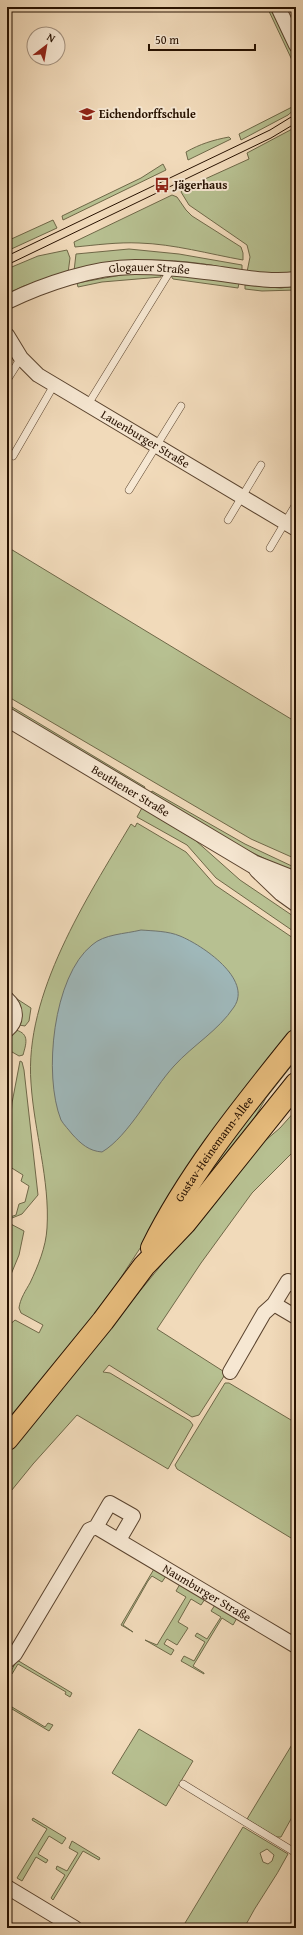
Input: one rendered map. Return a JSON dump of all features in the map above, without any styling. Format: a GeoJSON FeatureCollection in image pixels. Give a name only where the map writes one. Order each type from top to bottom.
{"type":"FeatureCollection","features":[{"type":"Feature","properties":{"kind":"main road","name":"Gustav-Heinemann-Allee"},"geometry":{"type":"LineString","coordinates":[[144,1266],[170,1212],[210,1153],[296,1041]]}},
{"type":"Feature","properties":{"kind":"main road","name":"Gustav-Heinemann-Allee"},"geometry":{"type":"LineString","coordinates":[[7,1439],[103,1321],[144,1266],[185,1223],[296,1084]]}},
{"type":"Feature","properties":{"kind":"street"},"geometry":{"type":"LineString","coordinates":[[278,7],[296,45]]}},
{"type":"Feature","properties":{"kind":"street","name":"Glogauer Straße"},"geometry":{"type":"LineString","coordinates":[[7,302],[36,289],[73,277],[134,267],[172,268],[264,280],[296,279]]}},
{"type":"Feature","properties":{"kind":"street","name":"Lauenburger Straße"},"geometry":{"type":"LineString","coordinates":[[7,335],[21,358],[38,375],[87,406],[291,525]]}},
{"type":"Feature","properties":{"kind":"street","name":"Beuthener Straße"},"geometry":{"type":"LineString","coordinates":[[7,717],[254,864],[296,881]]}},
{"type":"Feature","properties":{"kind":"street","name":"Beuthener Straße"},"geometry":{"type":"LineString","coordinates":[[254,864],[282,892],[296,902]]}},
{"type":"Feature","properties":{"kind":"street"},"geometry":{"type":"LineString","coordinates":[[7,999],[14,1008],[15,1015],[14,1022],[7,1030]]}},
{"type":"Feature","properties":{"kind":"street"},"geometry":{"type":"LineString","coordinates":[[230,1372],[264,1313],[274,1304],[288,1281],[296,1286]]}},
{"type":"Feature","properties":{"kind":"street"},"geometry":{"type":"LineString","coordinates":[[274,1304],[296,1317]]}},
{"type":"Feature","properties":{"kind":"street"},"geometry":{"type":"LineString","coordinates":[[7,1661],[15,1654],[89,1530],[96,1527],[110,1503],[132,1516],[118,1540]]}},
{"type":"Feature","properties":{"kind":"street","name":"Naumburger Straße"},"geometry":{"type":"LineString","coordinates":[[96,1527],[296,1646]]}},
{"type":"Feature","properties":{"kind":"street"},"geometry":{"type":"LineString","coordinates":[[7,1887],[75,1928]]}},
{"type":"Feature","properties":{"kind":"lane"},"geometry":{"type":"LineString","coordinates":[[87,406],[172,268]]}},
{"type":"Feature","properties":{"kind":"lane"},"geometry":{"type":"LineString","coordinates":[[7,380],[21,358]]}},
{"type":"Feature","properties":{"kind":"lane"},"geometry":{"type":"LineString","coordinates":[[12,456],[54,385]]}},
{"type":"Feature","properties":{"kind":"lane"},"geometry":{"type":"LineString","coordinates":[[129,490],[181,406]]}},
{"type":"Feature","properties":{"kind":"lane"},"geometry":{"type":"LineString","coordinates":[[228,520],[261,465]]}},
{"type":"Feature","properties":{"kind":"lane"},"geometry":{"type":"LineString","coordinates":[[270,548],[291,525],[296,504]]}},
{"type":"Feature","properties":{"kind":"lane"},"geometry":{"type":"LineString","coordinates":[[183,1784],[296,1853]]}},
{"type":"Feature","properties":{"kind":"green space"},"geometry":{"type":"Polygon","coordinates":[[[267,7],[270,7],[294,57],[292,60],[267,7]]]}},
{"type":"Feature","properties":{"kind":"green space"},"geometry":{"type":"Polygon","coordinates":[[[296,105],[296,108],[288,115],[241,140],[239,134],[296,105]]]}},
{"type":"Feature","properties":{"kind":"green space"},"geometry":{"type":"Polygon","coordinates":[[[296,127],[296,272],[266,274],[247,272],[250,257],[247,245],[189,205],[181,192],[183,189],[249,159],[247,153],[296,127]]]}},
{"type":"Feature","properties":{"kind":"green space"},"geometry":{"type":"Polygon","coordinates":[[[229,137],[231,139],[188,160],[186,152],[218,139],[229,137]]]}},
{"type":"Feature","properties":{"kind":"green space"},"geometry":{"type":"Polygon","coordinates":[[[163,164],[166,170],[63,220],[62,216],[141,178],[163,164]]]}},
{"type":"Feature","properties":{"kind":"green space"},"geometry":{"type":"Polygon","coordinates":[[[172,195],[177,197],[192,216],[241,247],[243,260],[178,247],[152,244],[123,243],[75,247],[74,242],[172,195]]]}},
{"type":"Feature","properties":{"kind":"green space"},"geometry":{"type":"Polygon","coordinates":[[[53,220],[57,228],[7,251],[7,241],[53,220]]]}},
{"type":"Feature","properties":{"kind":"green space"},"geometry":{"type":"Polygon","coordinates":[[[129,249],[179,254],[242,265],[242,271],[201,264],[146,260],[103,265],[74,271],[76,254],[129,249]]]}},
{"type":"Feature","properties":{"kind":"green space"},"geometry":{"type":"Polygon","coordinates":[[[67,250],[70,258],[68,273],[24,286],[9,293],[7,290],[7,269],[38,256],[67,250]]]}},
{"type":"Feature","properties":{"kind":"green space"},"geometry":{"type":"Polygon","coordinates":[[[161,273],[161,277],[102,282],[78,287],[77,283],[127,274],[161,273]]]}},
{"type":"Feature","properties":{"kind":"green space"},"geometry":{"type":"Polygon","coordinates":[[[173,274],[239,283],[238,288],[173,279],[171,276],[173,274]]]}},
{"type":"Feature","properties":{"kind":"green space"},"geometry":{"type":"Polygon","coordinates":[[[245,285],[281,288],[296,286],[296,290],[262,291],[245,289],[245,285]]]}},
{"type":"Feature","properties":{"kind":"green space"},"geometry":{"type":"Polygon","coordinates":[[[9,548],[296,722],[296,859],[251,839],[7,696],[7,551],[9,548]]]}},
{"type":"Feature","properties":{"kind":"green space"},"geometry":{"type":"Polygon","coordinates":[[[7,704],[145,787],[142,793],[7,709],[7,704]]]}},
{"type":"Feature","properties":{"kind":"green space"},"geometry":{"type":"Polygon","coordinates":[[[152,791],[245,844],[296,868],[296,874],[243,848],[148,797],[152,791]]]}},
{"type":"Feature","properties":{"kind":"green space"},"geometry":{"type":"Polygon","coordinates":[[[143,806],[152,814],[195,840],[240,880],[296,918],[296,933],[216,878],[187,845],[137,817],[143,806]]]}},
{"type":"Feature","properties":{"kind":"green space"},"geometry":{"type":"Polygon","coordinates":[[[137,823],[186,852],[215,885],[296,940],[296,1027],[152,1230],[97,1314],[7,1427],[7,1327],[15,1320],[39,1333],[43,1325],[21,1313],[19,1308],[41,1256],[47,1228],[46,1192],[31,1083],[31,1049],[37,1015],[48,981],[78,915],[131,824],[135,827],[137,823]]]}},
{"type":"Feature","properties":{"kind":"green space"},"geometry":{"type":"Polygon","coordinates":[[[14,997],[31,1008],[29,1021],[25,1026],[19,1025],[14,997]]]}},
{"type":"Feature","properties":{"kind":"green space"},"geometry":{"type":"Polygon","coordinates":[[[16,1030],[23,1034],[26,1040],[23,1055],[19,1056],[7,1049],[7,1037],[16,1030]]]}},
{"type":"Feature","properties":{"kind":"green space"},"geometry":{"type":"Polygon","coordinates":[[[296,1054],[296,1060],[266,1098],[243,1138],[184,1211],[220,1153],[296,1054]]]}},
{"type":"Feature","properties":{"kind":"green space"},"geometry":{"type":"Polygon","coordinates":[[[20,1061],[22,1062],[24,1070],[38,1195],[22,1214],[7,1220],[7,1218],[16,1215],[19,1204],[25,1202],[29,1186],[21,1181],[23,1175],[7,1165],[12,1103],[20,1061]]]}},
{"type":"Feature","properties":{"kind":"green space"},"geometry":{"type":"Polygon","coordinates":[[[296,1110],[296,1149],[252,1193],[201,1263],[157,1329],[226,1373],[199,1415],[192,1417],[109,1365],[103,1372],[110,1373],[190,1421],[193,1425],[168,1469],[77,1415],[33,1464],[7,1496],[7,1453],[259,1146],[280,1128],[296,1110]]]}},
{"type":"Feature","properties":{"kind":"green space"},"geometry":{"type":"Polygon","coordinates":[[[7,1222],[24,1231],[19,1255],[7,1284],[7,1222]]]}},
{"type":"Feature","properties":{"kind":"green space"},"geometry":{"type":"Polygon","coordinates":[[[225,1383],[229,1383],[296,1423],[296,1541],[177,1469],[175,1465],[225,1383]]]}},
{"type":"Feature","properties":{"kind":"green space"},"geometry":{"type":"Polygon","coordinates":[[[154,1569],[166,1576],[162,1582],[152,1576],[148,1581],[123,1625],[133,1632],[121,1625],[154,1569]]]}},
{"type":"Feature","properties":{"kind":"green space"},"geometry":{"type":"Polygon","coordinates":[[[180,1584],[205,1599],[201,1605],[191,1599],[178,1622],[188,1628],[177,1645],[167,1639],[164,1644],[174,1650],[171,1655],[145,1640],[157,1645],[186,1597],[176,1591],[180,1584]]]}},
{"type":"Feature","properties":{"kind":"green space"},"geometry":{"type":"Polygon","coordinates":[[[215,1605],[237,1618],[233,1625],[222,1618],[193,1666],[204,1674],[181,1661],[184,1656],[194,1661],[205,1642],[195,1636],[197,1633],[207,1639],[221,1617],[211,1611],[215,1605]]]}},
{"type":"Feature","properties":{"kind":"green space"},"geometry":{"type":"Polygon","coordinates":[[[17,1660],[72,1693],[70,1697],[65,1694],[66,1692],[18,1664],[12,1674],[10,1673],[17,1660]]]}},
{"type":"Feature","properties":{"kind":"green space"},"geometry":{"type":"Polygon","coordinates":[[[7,1704],[45,1727],[48,1723],[53,1725],[49,1731],[7,1706],[7,1704]]]}},
{"type":"Feature","properties":{"kind":"green space"},"geometry":{"type":"Polygon","coordinates":[[[139,1729],[193,1761],[166,1806],[112,1773],[139,1729]]]}},
{"type":"Feature","properties":{"kind":"green space"},"geometry":{"type":"Polygon","coordinates":[[[296,1738],[296,1810],[281,1837],[276,1837],[247,1819],[296,1738]]]}},
{"type":"Feature","properties":{"kind":"green space"},"geometry":{"type":"Polygon","coordinates":[[[33,1818],[66,1838],[62,1844],[49,1836],[38,1854],[48,1860],[46,1863],[36,1857],[22,1881],[17,1878],[47,1829],[32,1820],[33,1818]]]}},
{"type":"Feature","properties":{"kind":"green space"},"geometry":{"type":"Polygon","coordinates":[[[243,1827],[288,1854],[244,1928],[182,1928],[243,1827]],[[267,1849],[260,1853],[263,1862],[268,1864],[272,1861],[274,1855],[267,1849]]]}},
{"type":"Feature","properties":{"kind":"green space"},"geometry":{"type":"Polygon","coordinates":[[[72,1841],[100,1858],[99,1860],[83,1851],[53,1900],[51,1898],[65,1875],[56,1869],[57,1866],[67,1871],[78,1853],[69,1848],[72,1841]]]}},
{"type":"Feature","properties":{"kind":"water"},"geometry":{"type":"Polygon","coordinates":[[[141,930],[175,934],[189,940],[212,955],[231,975],[237,985],[238,996],[234,1007],[228,1016],[174,1066],[122,1135],[102,1152],[89,1149],[82,1144],[61,1120],[56,1101],[53,1078],[55,1027],[60,1002],[68,979],[79,960],[92,945],[97,941],[115,935],[141,930]]]}},
{"type":"Feature","properties":{"kind":"tram line"},"geometry":{"type":"LineString","coordinates":[[7,256],[270,130],[296,114]]}},
{"type":"Feature","properties":{"kind":"tram line"},"geometry":{"type":"LineString","coordinates":[[7,265],[271,138],[296,123]]}},
{"type":"Feature","properties":{"kind":"place","name":"Eichendorffschule"},"geometry":{"type":"Point","coordinates":[87,114]}},
{"type":"Feature","properties":{"kind":"place","name":"Jägerhaus"},"geometry":{"type":"Point","coordinates":[162,185]}}]}
